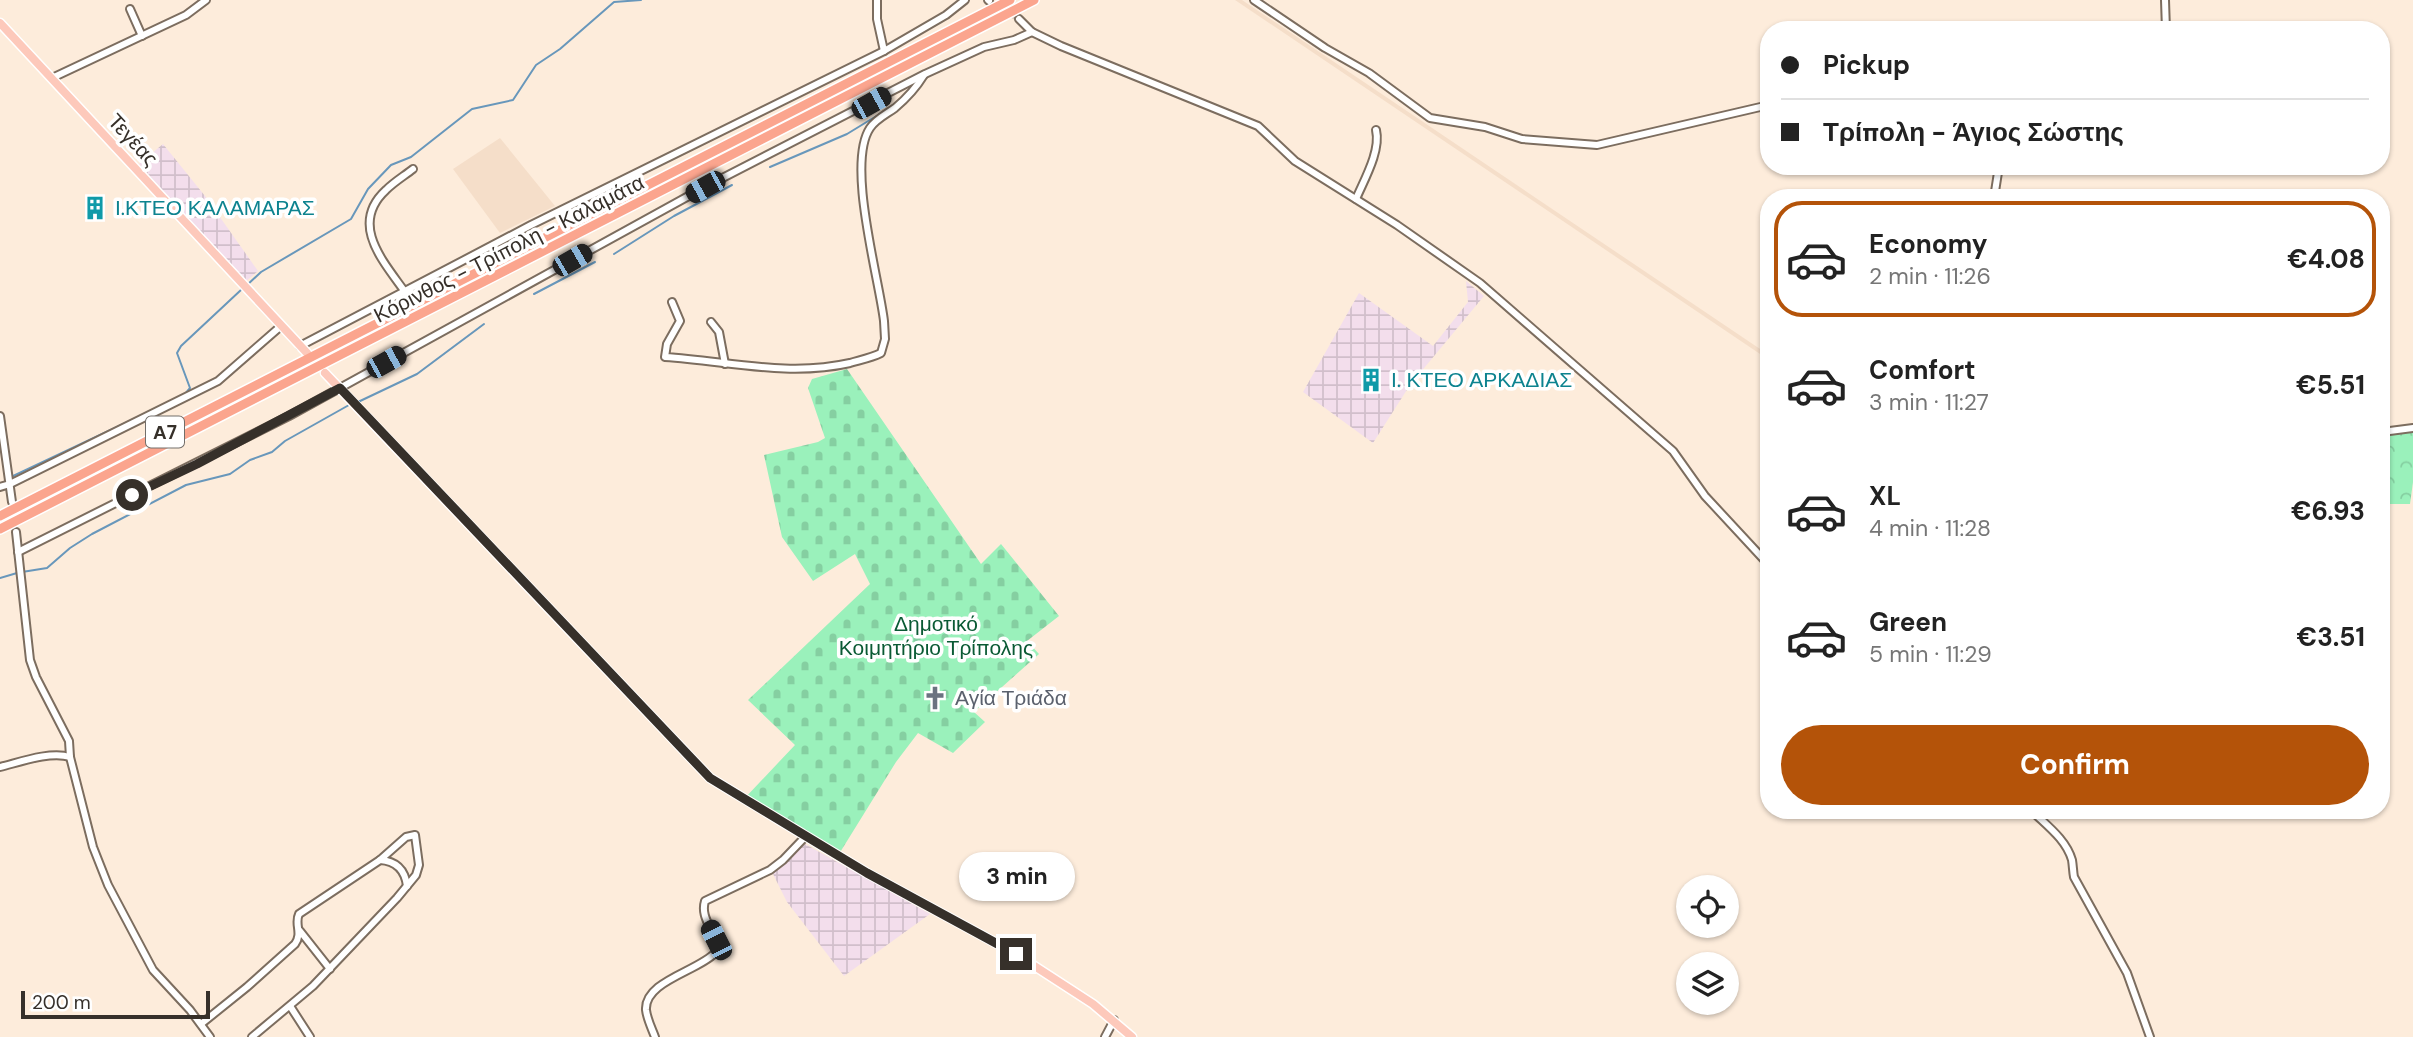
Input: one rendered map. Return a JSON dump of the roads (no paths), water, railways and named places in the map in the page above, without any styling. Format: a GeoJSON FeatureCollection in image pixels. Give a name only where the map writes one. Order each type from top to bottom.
{"type":"FeatureCollection","features":[{"type":"Feature","properties":{"kind":"highway","name":"Κόρινθος - Τρίπολη - Καλαμάτα"},"geometry":{"type":"LineString","coordinates":[[0,516],[1010,0]]}},
{"type":"Feature","properties":{"kind":"highway","name":"Κόρινθος - Τρίπολη - Καλαμάτα"},"geometry":{"type":"LineString","coordinates":[[0,529],[1034,0]]}},
{"type":"Feature","properties":{"kind":"main road","name":"Τεγέας"},"geometry":{"type":"LineString","coordinates":[[1,26],[307,353]]}},
{"type":"Feature","properties":{"kind":"main road"},"geometry":{"type":"LineString","coordinates":[[325,373],[713,781],[805,837],[1016,954],[1114,1020],[1132,1037]]}},
{"type":"Feature","properties":{"kind":"street"},"geometry":{"type":"LineString","coordinates":[[52,78],[186,15],[206,0]]}},
{"type":"Feature","properties":{"kind":"street"},"geometry":{"type":"LineString","coordinates":[[877,0],[877,19],[884,51]]}},
{"type":"Feature","properties":{"kind":"street"},"geometry":{"type":"LineString","coordinates":[[300,346],[531,225],[884,51],[946,15],[965,0]]}},
{"type":"Feature","properties":{"kind":"street"},"geometry":{"type":"LineString","coordinates":[[1254,0],[1325,48],[1369,73],[1430,118],[1485,127],[1522,139],[1597,145],[1760,106]]}},
{"type":"Feature","properties":{"kind":"street"},"geometry":{"type":"LineString","coordinates":[[2165,0],[2166,21]]}},
{"type":"Feature","properties":{"kind":"street"},"geometry":{"type":"LineString","coordinates":[[130,9],[142,36]]}},
{"type":"Feature","properties":{"kind":"street"},"geometry":{"type":"LineString","coordinates":[[1019,19],[1032,32],[1181,97],[1248,121],[1268,134],[1296,161],[1397,225],[1480,283],[1673,450],[1705,496],[1760,555]]}},
{"type":"Feature","properties":{"kind":"street"},"geometry":{"type":"LineString","coordinates":[[18,552],[197,464],[705,187],[925,74],[984,47],[1014,40],[1032,32]]}},
{"type":"Feature","properties":{"kind":"street"},"geometry":{"type":"LineString","coordinates":[[672,302],[680,321],[667,344],[666,357],[810,370],[875,356],[883,350],[884,321],[863,201],[862,167],[865,143],[870,128],[915,89],[925,74]]}},
{"type":"Feature","properties":{"kind":"street"},"geometry":{"type":"LineString","coordinates":[[1356,199],[1377,141],[1376,130]]}},
{"type":"Feature","properties":{"kind":"street"},"geometry":{"type":"LineString","coordinates":[[405,292],[375,247],[368,223],[384,191],[413,169]]}},
{"type":"Feature","properties":{"kind":"street"},"geometry":{"type":"LineString","coordinates":[[711,322],[719,332],[725,364]]}},
{"type":"Feature","properties":{"kind":"street"},"geometry":{"type":"LineString","coordinates":[[0,487],[218,381],[281,326]]}},
{"type":"Feature","properties":{"kind":"street"},"geometry":{"type":"LineString","coordinates":[[0,416],[12,502]]}},
{"type":"Feature","properties":{"kind":"street"},"geometry":{"type":"LineString","coordinates":[[2390,431],[2413,428]]}},
{"type":"Feature","properties":{"kind":"street"},"geometry":{"type":"LineString","coordinates":[[16,532],[32,665],[69,741],[70,757],[93,847],[108,885],[153,970],[210,1037]]}},
{"type":"Feature","properties":{"kind":"street"},"geometry":{"type":"LineString","coordinates":[[0,767],[52,756],[70,757]]}},
{"type":"Feature","properties":{"kind":"street"},"geometry":{"type":"LineString","coordinates":[[2041,819],[2069,852],[2074,877],[2127,973],[2150,1037]]}},
{"type":"Feature","properties":{"kind":"street"},"geometry":{"type":"LineString","coordinates":[[201,1024],[288,952],[298,940],[299,914],[380,860],[406,837],[415,835],[419,865],[416,875],[330,969],[252,1037]]}},
{"type":"Feature","properties":{"kind":"street"},"geometry":{"type":"LineString","coordinates":[[655,1037],[646,1013],[649,995],[656,988],[716,952],[716,940],[703,913],[705,901],[770,870],[805,837]]}},
{"type":"Feature","properties":{"kind":"street"},"geometry":{"type":"LineString","coordinates":[[380,860],[399,866],[406,877],[407,886]]}},
{"type":"Feature","properties":{"kind":"street"},"geometry":{"type":"LineString","coordinates":[[299,929],[330,969]]}},
{"type":"Feature","properties":{"kind":"street"},"geometry":{"type":"LineString","coordinates":[[290,1006],[310,1037]]}},
{"type":"Feature","properties":{"kind":"street"},"geometry":{"type":"LineString","coordinates":[[1105,1037],[1114,1020]]}},
{"type":"Feature","properties":{"kind":"waterway"},"geometry":{"type":"LineString","coordinates":[[246,286],[261,272],[351,219],[368,189],[391,165],[411,157],[472,109],[513,100],[536,65],[560,49],[614,2],[641,0]]}},
{"type":"Feature","properties":{"kind":"waterway"},"geometry":{"type":"LineString","coordinates":[[770,167],[847,134],[883,112]]}},
{"type":"Feature","properties":{"kind":"waterway"},"geometry":{"type":"LineString","coordinates":[[614,254],[674,216],[732,185]]}},
{"type":"Feature","properties":{"kind":"waterway"},"geometry":{"type":"LineString","coordinates":[[534,294],[595,262]]}},
{"type":"Feature","properties":{"kind":"waterway"},"geometry":{"type":"LineString","coordinates":[[185,394],[190,388],[177,353],[181,346],[242,289]]}},
{"type":"Feature","properties":{"kind":"waterway"},"geometry":{"type":"LineString","coordinates":[[358,402],[417,374],[484,324]]}},
{"type":"Feature","properties":{"kind":"waterway"},"geometry":{"type":"LineString","coordinates":[[22,572],[47,568],[92,534],[186,485],[230,474],[349,405]]}},
{"type":"Feature","properties":{"kind":"waterway"},"geometry":{"type":"LineString","coordinates":[[11,477],[136,418]]}},
{"type":"Feature","properties":{"kind":"waterway"},"geometry":{"type":"LineString","coordinates":[[0,578],[17,573]]}},
{"type":"Feature","properties":{"kind":"tunnel"},"geometry":{"type":"LineString","coordinates":[[989,1],[1019,19]]}},
{"type":"Feature","properties":{"kind":"place","name":"Ι.ΚΤΕΟ ΚΑΛΑΜΑΡΑΣ"},"geometry":{"type":"Point","coordinates":[95,208]}},
{"type":"Feature","properties":{"kind":"place","name":"Ι. ΚΤΕΟ ΑΡΚΑΔΙΑΣ"},"geometry":{"type":"Point","coordinates":[1371,380]}},
{"type":"Feature","properties":{"kind":"place","name":"Αγία Τριάδα"},"geometry":{"type":"Point","coordinates":[935,698]}},
{"type":"Feature","properties":{"kind":"park label","name":"Δημοτικό Κοιμητήριο Τρίπολης"},"geometry":{"type":"Point","coordinates":[936,636]}}]}
